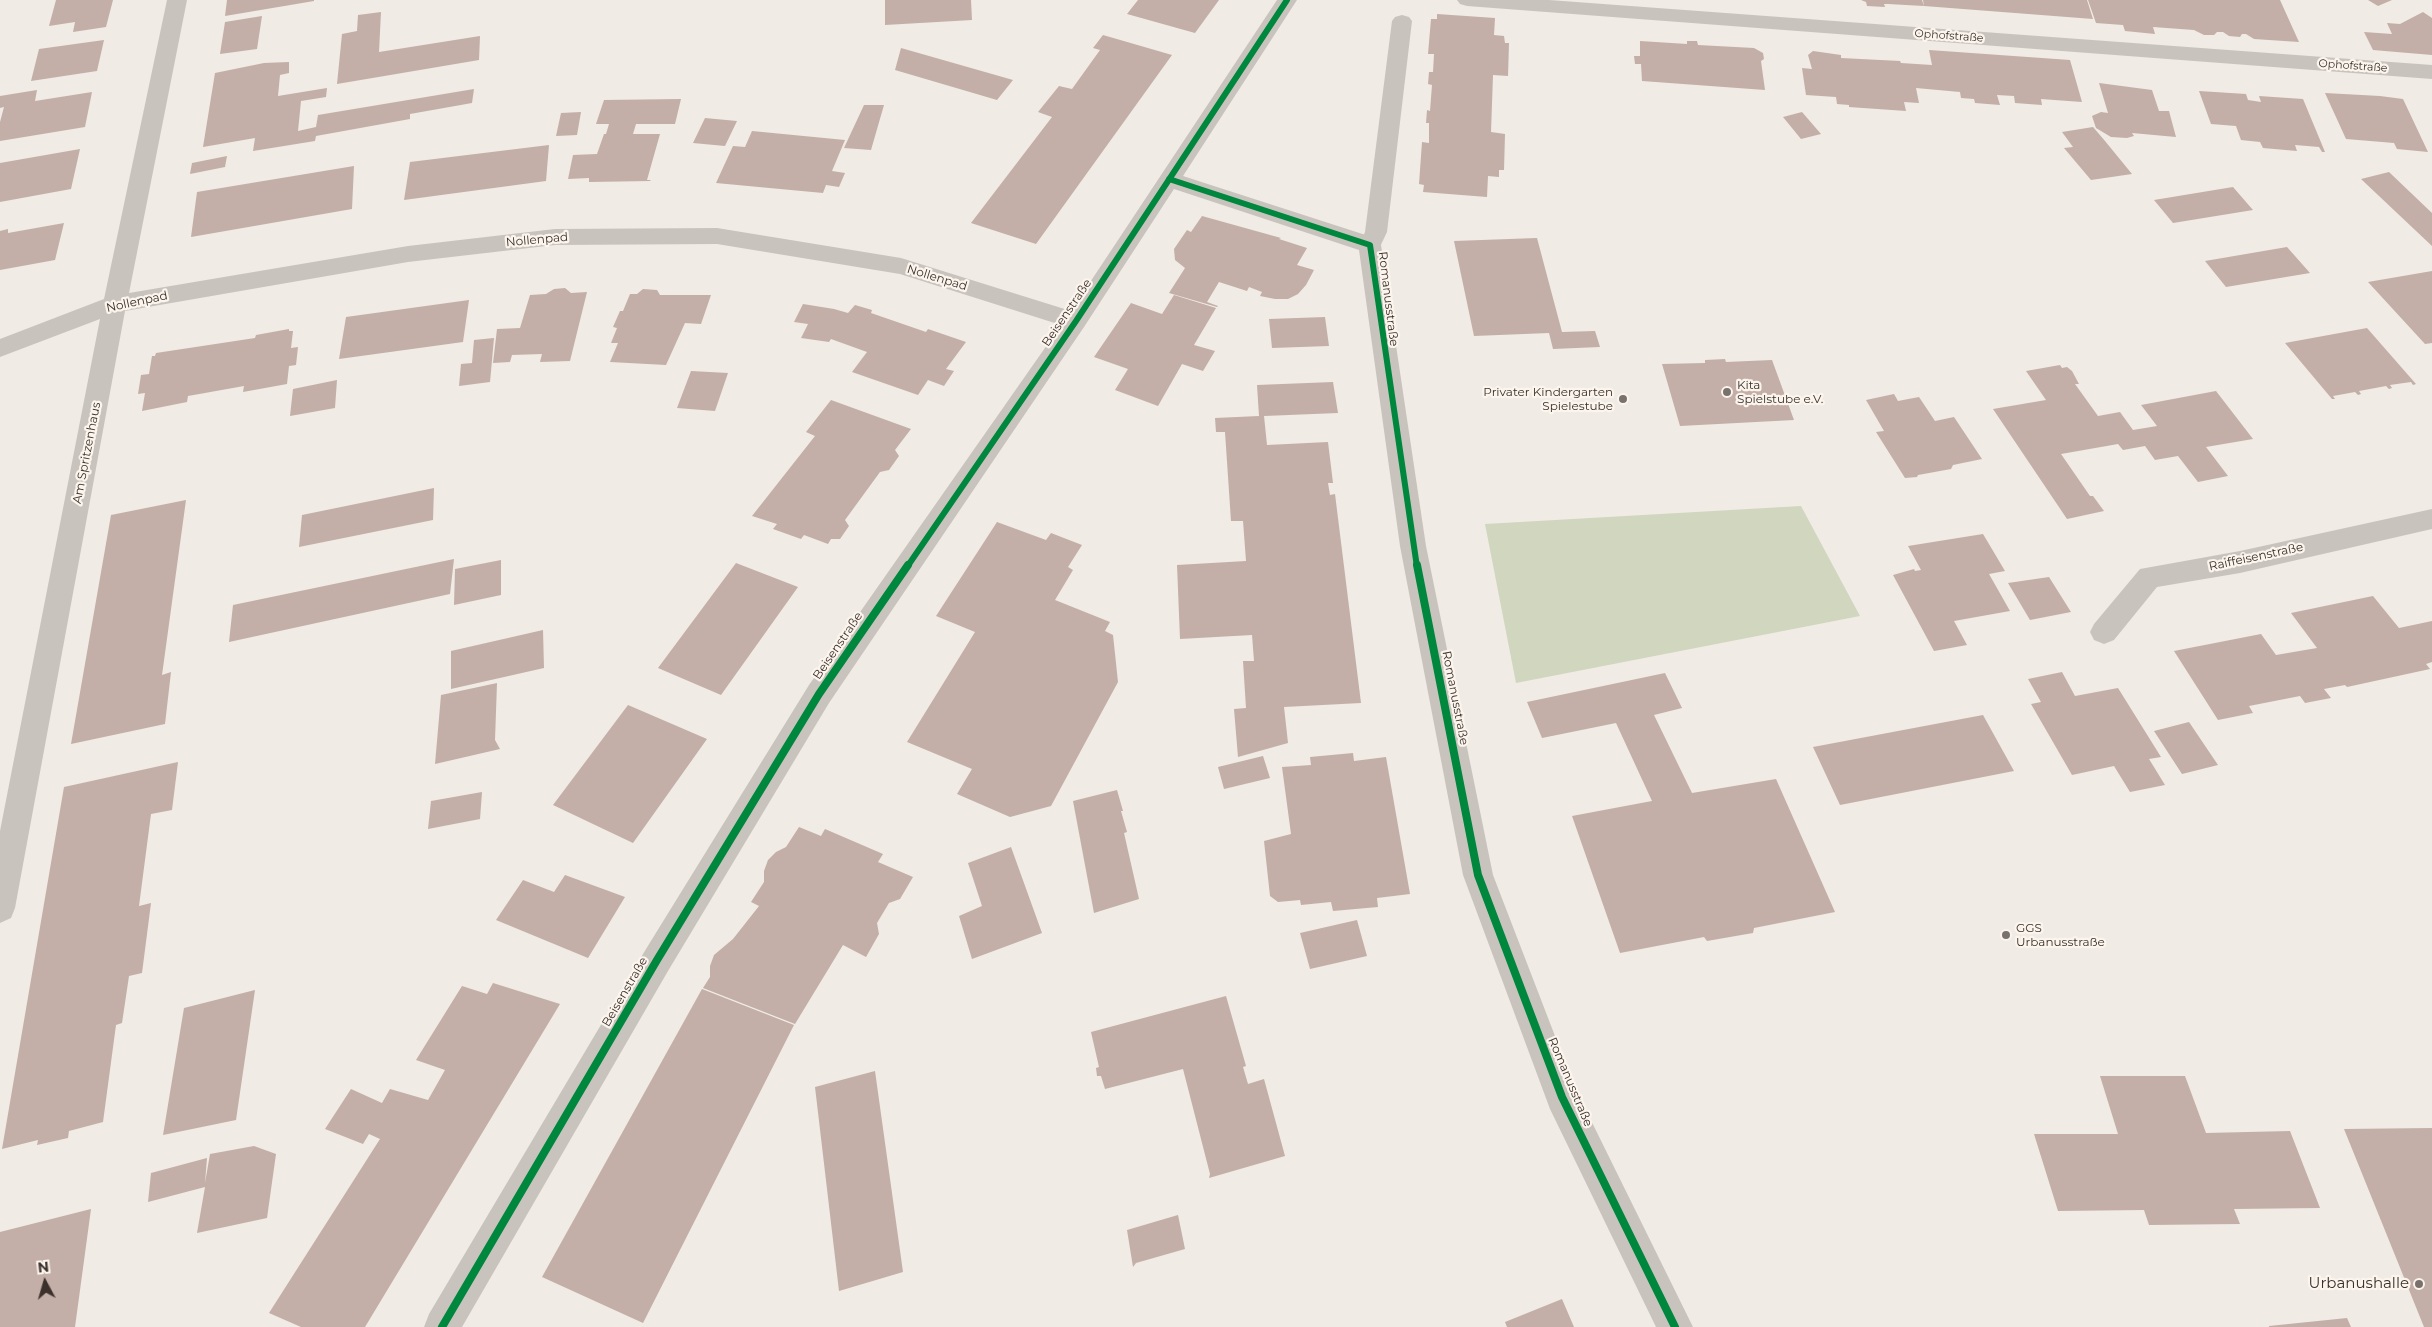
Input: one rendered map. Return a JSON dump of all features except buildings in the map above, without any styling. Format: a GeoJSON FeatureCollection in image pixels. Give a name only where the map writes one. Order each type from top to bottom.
{"type":"FeatureCollection","features":[{"type":"Feature","properties":{"kind":"street","name":"Am Spritzenhaus"},"geometry":{"type":"LineString","coordinates":[[0,908],[115,304],[177,0]]}},
{"type":"Feature","properties":{"kind":"street","name":"Beisenstraße"},"geometry":{"type":"LineString","coordinates":[[442,1327],[657,960],[819,694],[1076,321],[1287,0]]}},
{"type":"Feature","properties":{"kind":"street","name":"Ophofstraße"},"geometry":{"type":"LineString","coordinates":[[1467,0],[2432,72]]}},
{"type":"Feature","properties":{"kind":"street"},"geometry":{"type":"LineString","coordinates":[[1370,245],[1376,232],[1402,21]]}},
{"type":"Feature","properties":{"kind":"street","name":"Romanusstraße"},"geometry":{"type":"LineString","coordinates":[[1169,178],[1370,245],[1388,384],[1413,546],[1478,875],[1562,1097],[1675,1327]]}},
{"type":"Feature","properties":{"kind":"street","name":"Nollenpad"},"geometry":{"type":"LineString","coordinates":[[0,348],[115,304],[408,254],[555,236],[717,236],[900,266],[1076,321]]}},
{"type":"Feature","properties":{"kind":"street","name":"Raiffeisenstraße"},"geometry":{"type":"LineString","coordinates":[[2104,632],[2149,577],[2240,562],[2432,519]]}},
{"type":"Feature","properties":{"kind":"green space"},"geometry":{"type":"Polygon","coordinates":[[[1801,506],[1860,616],[1516,683],[1485,524],[1801,506]]]}},
{"type":"Feature","properties":{"kind":"cycle path"},"geometry":{"type":"LineString","coordinates":[[442,1327],[657,960],[819,694],[1076,321],[1287,0]]}},
{"type":"Feature","properties":{"kind":"cycle path"},"geometry":{"type":"LineString","coordinates":[[1169,179],[1370,245],[1413,546],[1478,875],[1562,1097],[1675,1327]]}},
{"type":"Feature","properties":{"kind":"place","name":"Kita Spielstube e.V."},"geometry":{"type":"Point","coordinates":[1727,392]}},
{"type":"Feature","properties":{"kind":"place","name":"Privater Kindergarten Spielestube"},"geometry":{"type":"Point","coordinates":[1623,399]}},
{"type":"Feature","properties":{"kind":"place","name":"GGS Urbanusstraße"},"geometry":{"type":"Point","coordinates":[2006,935]}},
{"type":"Feature","properties":{"kind":"place","name":"Urbanushalle"},"geometry":{"type":"Point","coordinates":[2419,1284]}}]}
